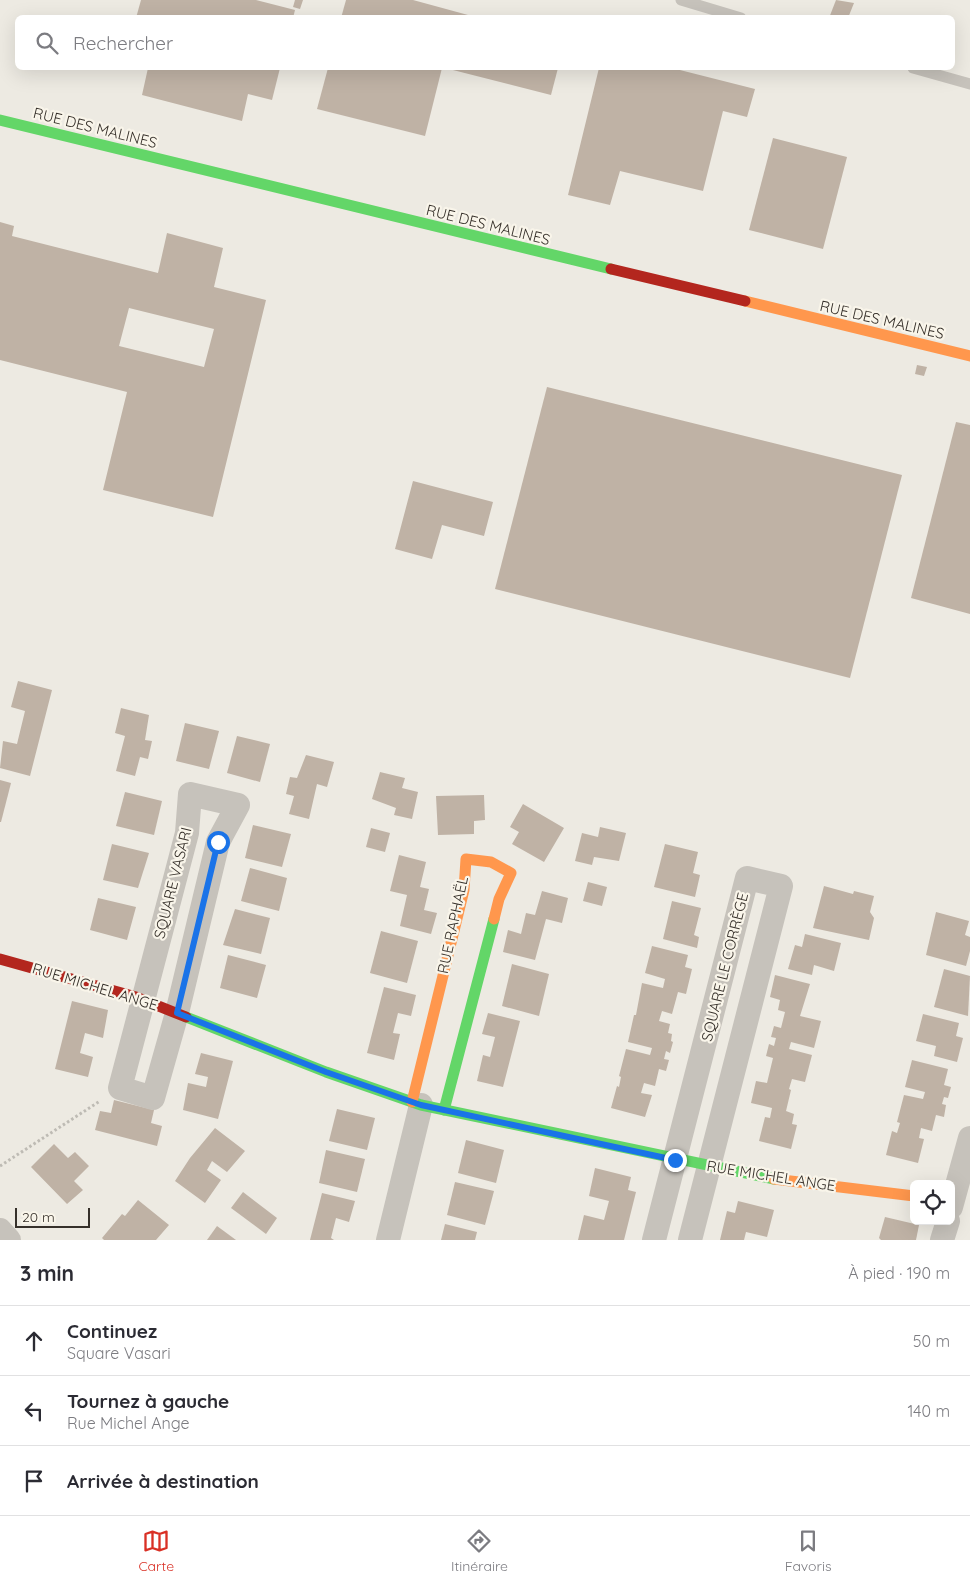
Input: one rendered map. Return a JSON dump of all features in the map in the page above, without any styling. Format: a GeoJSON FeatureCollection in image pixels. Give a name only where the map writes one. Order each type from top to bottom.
{"type":"FeatureCollection","features":[{"type":"Feature","properties":{"kind":"street","name":"RUE DES MALINES"},"geometry":{"type":"LineString","coordinates":[[0,120],[970,356]]}},
{"type":"Feature","properties":{"kind":"street","name":"SQUARE VASARI"},"geometry":{"type":"LineString","coordinates":[[190,794],[238,805],[218,842],[177,1013],[153,1098],[120,1088],[187,833],[190,794]]}},
{"type":"Feature","properties":{"kind":"street","name":"RUE RAPHAËL"},"geometry":{"type":"LineString","coordinates":[[388,1240],[464,890],[466,859],[491,862],[511,873],[499,899],[444,1110]]}},
{"type":"Feature","properties":{"kind":"street","name":"SQUARE LE CORRÈGE"},"geometry":{"type":"LineString","coordinates":[[654,1240],[747,878],[781,886],[690,1240]]}},
{"type":"Feature","properties":{"kind":"street","name":"RUE MICHEL ANGE"},"geometry":{"type":"LineString","coordinates":[[0,959],[142,1000],[326,1072],[416,1104],[756,1177],[910,1196]]}},
{"type":"Feature","properties":{"kind":"street"},"geometry":{"type":"LineString","coordinates":[[957,1201],[970,1138]]}},
{"type":"Feature","properties":{"kind":"street"},"geometry":{"type":"LineString","coordinates":[[942,1240],[947,1225]]}},
{"type":"Feature","properties":{"kind":"street"},"geometry":{"type":"LineString","coordinates":[[0,1230],[9,1240]]}},
{"type":"Feature","properties":{"kind":"lane"},"geometry":{"type":"LineString","coordinates":[[681,0],[731,15]]}},
{"type":"Feature","properties":{"kind":"lane"},"geometry":{"type":"LineString","coordinates":[[920,70],[970,84]]}},
{"type":"Feature","properties":{"kind":"path"},"geometry":{"type":"LineString","coordinates":[[0,1166],[120,1088]]}},
{"type":"Feature","properties":{"kind":"building"},"geometry":{"type":"Polygon","coordinates":[[[141,0],[256,0],[295,10],[294,15],[137,15],[141,0]]]}},
{"type":"Feature","properties":{"kind":"building"},"geometry":{"type":"Polygon","coordinates":[[[295,0],[303,0],[300,9],[293,7],[295,0]]]}},
{"type":"Feature","properties":{"kind":"building"},"geometry":{"type":"Polygon","coordinates":[[[346,0],[413,0],[468,15],[342,15],[346,0]]]}},
{"type":"Feature","properties":{"kind":"building"},"geometry":{"type":"Polygon","coordinates":[[[836,0],[854,3],[849,15],[830,15],[836,0]]]}},
{"type":"Feature","properties":{"kind":"building"},"geometry":{"type":"Polygon","coordinates":[[[148,70],[280,70],[272,100],[248,94],[242,121],[142,95],[148,70]]]}},
{"type":"Feature","properties":{"kind":"building"},"geometry":{"type":"Polygon","coordinates":[[[327,70],[442,70],[425,136],[317,109],[327,70]]]}},
{"type":"Feature","properties":{"kind":"building"},"geometry":{"type":"Polygon","coordinates":[[[453,70],[557,70],[551,95],[453,70]]]}},
{"type":"Feature","properties":{"kind":"building"},"geometry":{"type":"Polygon","coordinates":[[[599,70],[680,70],[755,89],[747,117],[723,111],[703,191],[620,171],[610,205],[568,195],[599,70]]]}},
{"type":"Feature","properties":{"kind":"building"},"geometry":{"type":"Polygon","coordinates":[[[773,138],[847,157],[823,249],[749,230],[773,138]]]}},
{"type":"Feature","properties":{"kind":"building"},"geometry":{"type":"Polygon","coordinates":[[[0,222],[14,226],[12,236],[158,273],[167,233],[223,248],[214,287],[266,300],[213,517],[103,490],[127,392],[0,360],[0,222]],[[129,308],[119,346],[204,367],[214,329],[129,308]]]}},
{"type":"Feature","properties":{"kind":"building"},"geometry":{"type":"Polygon","coordinates":[[[917,365],[927,367],[924,376],[915,374],[917,365]]]}},
{"type":"Feature","properties":{"kind":"building"},"geometry":{"type":"Polygon","coordinates":[[[547,387],[902,475],[850,678],[495,589],[547,387]]]}},
{"type":"Feature","properties":{"kind":"building"},"geometry":{"type":"Polygon","coordinates":[[[956,422],[970,425],[970,614],[911,598],[956,422]]]}},
{"type":"Feature","properties":{"kind":"building"},"geometry":{"type":"Polygon","coordinates":[[[413,481],[493,502],[484,536],[442,525],[432,559],[395,549],[413,481]]]}},
{"type":"Feature","properties":{"kind":"building"},"geometry":{"type":"Polygon","coordinates":[[[18,681],[52,690],[30,776],[0,768],[3,741],[17,744],[25,711],[11,707],[18,681]]]}},
{"type":"Feature","properties":{"kind":"building"},"geometry":{"type":"Polygon","coordinates":[[[121,708],[149,715],[145,740],[152,741],[148,759],[140,757],[135,776],[116,771],[125,736],[115,733],[121,708]]]}},
{"type":"Feature","properties":{"kind":"building"},"geometry":{"type":"Polygon","coordinates":[[[185,723],[219,731],[209,769],[176,761],[185,723]]]}},
{"type":"Feature","properties":{"kind":"building"},"geometry":{"type":"Polygon","coordinates":[[[237,736],[270,744],[260,782],[227,773],[237,736]]]}},
{"type":"Feature","properties":{"kind":"building"},"geometry":{"type":"Polygon","coordinates":[[[306,755],[334,762],[327,787],[317,784],[309,819],[289,814],[294,796],[286,794],[290,777],[297,778],[306,755]]]}},
{"type":"Feature","properties":{"kind":"building"},"geometry":{"type":"Polygon","coordinates":[[[380,772],[405,778],[402,788],[418,792],[412,819],[394,815],[396,808],[372,799],[380,772]]]}},
{"type":"Feature","properties":{"kind":"building"},"geometry":{"type":"Polygon","coordinates":[[[0,780],[11,783],[1,822],[0,822],[0,780]]]}},
{"type":"Feature","properties":{"kind":"building"},"geometry":{"type":"Polygon","coordinates":[[[125,792],[162,801],[154,835],[116,826],[125,792]]]}},
{"type":"Feature","properties":{"kind":"building"},"geometry":{"type":"Polygon","coordinates":[[[484,795],[485,820],[474,821],[474,834],[438,835],[436,796],[484,795]]]}},
{"type":"Feature","properties":{"kind":"building"},"geometry":{"type":"Polygon","coordinates":[[[523,804],[564,828],[544,862],[512,844],[519,832],[510,827],[523,804]]]}},
{"type":"Feature","properties":{"kind":"building"},"geometry":{"type":"Polygon","coordinates":[[[253,825],[291,834],[282,867],[245,858],[253,825]]]}},
{"type":"Feature","properties":{"kind":"building"},"geometry":{"type":"Polygon","coordinates":[[[600,827],[626,833],[619,861],[594,857],[592,865],[575,861],[582,833],[598,837],[600,827]]]}},
{"type":"Feature","properties":{"kind":"building"},"geometry":{"type":"Polygon","coordinates":[[[371,828],[390,833],[385,852],[366,847],[371,828]]]}},
{"type":"Feature","properties":{"kind":"building"},"geometry":{"type":"Polygon","coordinates":[[[112,844],[149,853],[138,888],[103,880],[112,844]]]}},
{"type":"Feature","properties":{"kind":"building"},"geometry":{"type":"Polygon","coordinates":[[[665,844],[698,852],[693,873],[700,875],[695,897],[654,887],[665,844]]]}},
{"type":"Feature","properties":{"kind":"building"},"geometry":{"type":"Polygon","coordinates":[[[399,855],[426,862],[420,887],[429,889],[424,910],[437,913],[431,934],[400,926],[407,895],[390,891],[399,855]]]}},
{"type":"Feature","properties":{"kind":"building"},"geometry":{"type":"Polygon","coordinates":[[[250,868],[287,878],[279,911],[241,901],[250,868]]]}},
{"type":"Feature","properties":{"kind":"building"},"geometry":{"type":"Polygon","coordinates":[[[588,882],[607,887],[602,906],[583,901],[588,882]]]}},
{"type":"Feature","properties":{"kind":"building"},"geometry":{"type":"Polygon","coordinates":[[[824,886],[853,894],[854,891],[874,896],[870,912],[874,918],[869,940],[813,928],[824,886]]]}},
{"type":"Feature","properties":{"kind":"building"},"geometry":{"type":"Polygon","coordinates":[[[542,891],[568,898],[562,923],[546,919],[535,960],[503,952],[508,930],[521,934],[526,913],[535,915],[542,891]]]}},
{"type":"Feature","properties":{"kind":"building"},"geometry":{"type":"Polygon","coordinates":[[[98,898],[136,907],[127,940],[90,930],[98,898]]]}},
{"type":"Feature","properties":{"kind":"building"},"geometry":{"type":"Polygon","coordinates":[[[672,901],[701,908],[694,935],[699,937],[697,948],[663,939],[672,901]]]}},
{"type":"Feature","properties":{"kind":"building"},"geometry":{"type":"Polygon","coordinates":[[[235,909],[270,918],[261,954],[223,945],[235,909]]]}},
{"type":"Feature","properties":{"kind":"building"},"geometry":{"type":"Polygon","coordinates":[[[936,912],[969,921],[965,935],[970,937],[970,951],[966,966],[926,955],[936,912]]]}},
{"type":"Feature","properties":{"kind":"building"},"geometry":{"type":"Polygon","coordinates":[[[381,931],[418,941],[407,983],[370,973],[381,931]]]}},
{"type":"Feature","properties":{"kind":"building"},"geometry":{"type":"Polygon","coordinates":[[[805,934],[841,943],[834,971],[814,965],[812,975],[788,969],[795,945],[802,947],[805,934]]]}},
{"type":"Feature","properties":{"kind":"building"},"geometry":{"type":"Polygon","coordinates":[[[652,946],[688,955],[685,967],[692,969],[686,994],[678,992],[672,1014],[662,1011],[659,1021],[670,1024],[668,1033],[672,1034],[671,1041],[673,1042],[670,1053],[666,1051],[664,1059],[669,1060],[666,1071],[659,1069],[655,1086],[644,1083],[641,1093],[652,1095],[645,1117],[611,1108],[617,1086],[619,1087],[621,1077],[619,1076],[626,1049],[650,1055],[652,1048],[628,1042],[634,1015],[636,1015],[642,983],[663,988],[665,979],[645,973],[652,946]]]}},
{"type":"Feature","properties":{"kind":"building"},"geometry":{"type":"Polygon","coordinates":[[[228,955],[266,965],[257,998],[220,988],[228,955]]]}},
{"type":"Feature","properties":{"kind":"building"},"geometry":{"type":"Polygon","coordinates":[[[512,964],[549,974],[539,1016],[502,1006],[512,964]]]}},
{"type":"Feature","properties":{"kind":"building"},"geometry":{"type":"Polygon","coordinates":[[[944,969],[970,976],[968,1016],[934,1007],[944,969]]]}},
{"type":"Feature","properties":{"kind":"building"},"geometry":{"type":"Polygon","coordinates":[[[775,975],[810,984],[800,1016],[821,1021],[814,1048],[791,1042],[789,1049],[812,1055],[805,1082],[792,1079],[789,1089],[791,1090],[786,1111],[794,1114],[792,1124],[797,1125],[791,1149],[759,1141],[765,1117],[770,1118],[772,1108],[751,1103],[756,1081],[767,1083],[773,1058],[766,1056],[769,1044],[774,1046],[776,1038],[771,1037],[774,1026],[781,1028],[785,1012],[778,1010],[780,1000],[770,997],[775,975]]]}},
{"type":"Feature","properties":{"kind":"building"},"geometry":{"type":"Polygon","coordinates":[[[384,987],[416,995],[411,1016],[398,1013],[393,1033],[400,1034],[394,1060],[367,1053],[384,987]]]}},
{"type":"Feature","properties":{"kind":"building"},"geometry":{"type":"Polygon","coordinates":[[[72,1001],[108,1010],[103,1038],[85,1033],[80,1053],[93,1057],[88,1077],[55,1069],[72,1001]]]}},
{"type":"Feature","properties":{"kind":"building"},"geometry":{"type":"Polygon","coordinates":[[[488,1013],[520,1021],[503,1087],[477,1081],[483,1055],[490,1057],[495,1037],[482,1034],[488,1013]]]}},
{"type":"Feature","properties":{"kind":"building"},"geometry":{"type":"Polygon","coordinates":[[[923,1014],[959,1023],[956,1036],[963,1038],[957,1062],[934,1056],[936,1046],[916,1041],[923,1014]]]}},
{"type":"Feature","properties":{"kind":"building"},"geometry":{"type":"Polygon","coordinates":[[[201,1053],[233,1061],[218,1119],[183,1110],[188,1083],[206,1087],[208,1077],[195,1074],[201,1053]]]}},
{"type":"Feature","properties":{"kind":"building"},"geometry":{"type":"Polygon","coordinates":[[[912,1060],[948,1069],[944,1085],[951,1087],[948,1098],[944,1097],[942,1104],[946,1105],[944,1117],[936,1115],[932,1131],[921,1128],[919,1138],[924,1139],[918,1163],[886,1155],[892,1131],[897,1133],[900,1123],[897,1122],[904,1095],[923,1099],[925,1092],[905,1087],[912,1060]]]}},
{"type":"Feature","properties":{"kind":"building"},"geometry":{"type":"Polygon","coordinates":[[[114,1100],[154,1110],[151,1123],[162,1126],[157,1146],[95,1130],[100,1111],[111,1113],[114,1100]]]}},
{"type":"Feature","properties":{"kind":"building"},"geometry":{"type":"Polygon","coordinates":[[[337,1109],[375,1118],[367,1150],[329,1141],[337,1109]]]}},
{"type":"Feature","properties":{"kind":"building"},"geometry":{"type":"Polygon","coordinates":[[[215,1128],[245,1151],[227,1172],[212,1161],[207,1170],[221,1180],[205,1203],[175,1181],[190,1158],[215,1128]]]}},
{"type":"Feature","properties":{"kind":"building"},"geometry":{"type":"Polygon","coordinates":[[[466,1140],[504,1150],[496,1183],[458,1173],[466,1140]]]}},
{"type":"Feature","properties":{"kind":"building"},"geometry":{"type":"Polygon","coordinates":[[[54,1144],[68,1158],[75,1152],[89,1166],[74,1181],[83,1190],[67,1204],[31,1167],[54,1144]]]}},
{"type":"Feature","properties":{"kind":"building"},"geometry":{"type":"Polygon","coordinates":[[[326,1150],[365,1159],[357,1192],[319,1183],[326,1150]]]}},
{"type":"Feature","properties":{"kind":"building"},"geometry":{"type":"Polygon","coordinates":[[[595,1168],[631,1177],[628,1190],[636,1192],[624,1240],[578,1240],[584,1215],[604,1220],[609,1201],[589,1196],[595,1168]]]}},
{"type":"Feature","properties":{"kind":"building"},"geometry":{"type":"Polygon","coordinates":[[[455,1182],[494,1191],[485,1225],[447,1215],[455,1182]]]}},
{"type":"Feature","properties":{"kind":"building"},"geometry":{"type":"Polygon","coordinates":[[[243,1192],[277,1218],[266,1234],[231,1208],[243,1192]]]}},
{"type":"Feature","properties":{"kind":"building"},"geometry":{"type":"Polygon","coordinates":[[[322,1193],[355,1201],[349,1222],[336,1218],[331,1238],[334,1240],[310,1240],[322,1193]]]}},
{"type":"Feature","properties":{"kind":"building"},"geometry":{"type":"Polygon","coordinates":[[[138,1200],[169,1225],[156,1240],[104,1240],[102,1238],[122,1214],[125,1216],[138,1200]]]}},
{"type":"Feature","properties":{"kind":"building"},"geometry":{"type":"Polygon","coordinates":[[[738,1201],[774,1210],[767,1237],[746,1232],[744,1240],[720,1240],[727,1211],[735,1213],[738,1201]]]}},
{"type":"Feature","properties":{"kind":"building"},"geometry":{"type":"Polygon","coordinates":[[[885,1217],[910,1223],[910,1225],[919,1225],[916,1240],[881,1240],[879,1238],[885,1217]]]}},
{"type":"Feature","properties":{"kind":"building"},"geometry":{"type":"Polygon","coordinates":[[[445,1224],[477,1232],[475,1240],[441,1240],[445,1224]]]}},
{"type":"Feature","properties":{"kind":"building"},"geometry":{"type":"Polygon","coordinates":[[[217,1226],[236,1240],[207,1240],[217,1226]]]}},
{"type":"Feature","properties":{"kind":"traffic: fast"},"geometry":{"type":"LineString","coordinates":[[0,120],[611,269]]}},
{"type":"Feature","properties":{"kind":"traffic: fast"},"geometry":{"type":"LineString","coordinates":[[444,1110],[494,919]]}},
{"type":"Feature","properties":{"kind":"traffic: fast"},"geometry":{"type":"LineString","coordinates":[[186,1017],[326,1072],[421,1105],[774,1179]]}},
{"type":"Feature","properties":{"kind":"traffic: slow"},"geometry":{"type":"LineString","coordinates":[[745,301],[970,356]]}},
{"type":"Feature","properties":{"kind":"traffic: slow"},"geometry":{"type":"LineString","coordinates":[[412,1102],[464,890],[466,859],[491,862],[511,873],[499,899],[494,919]]}},
{"type":"Feature","properties":{"kind":"traffic: slow"},"geometry":{"type":"LineString","coordinates":[[774,1179],[910,1196]]}},
{"type":"Feature","properties":{"kind":"traffic: jam"},"geometry":{"type":"LineString","coordinates":[[611,269],[745,301]]}},
{"type":"Feature","properties":{"kind":"traffic: jam"},"geometry":{"type":"LineString","coordinates":[[0,959],[136,997],[186,1017]]}},
{"type":"Feature","properties":{"kind":"route"},"geometry":{"type":"LineString","coordinates":[[218,842],[177,1013],[326,1072],[421,1105],[675,1160]]}}]}
